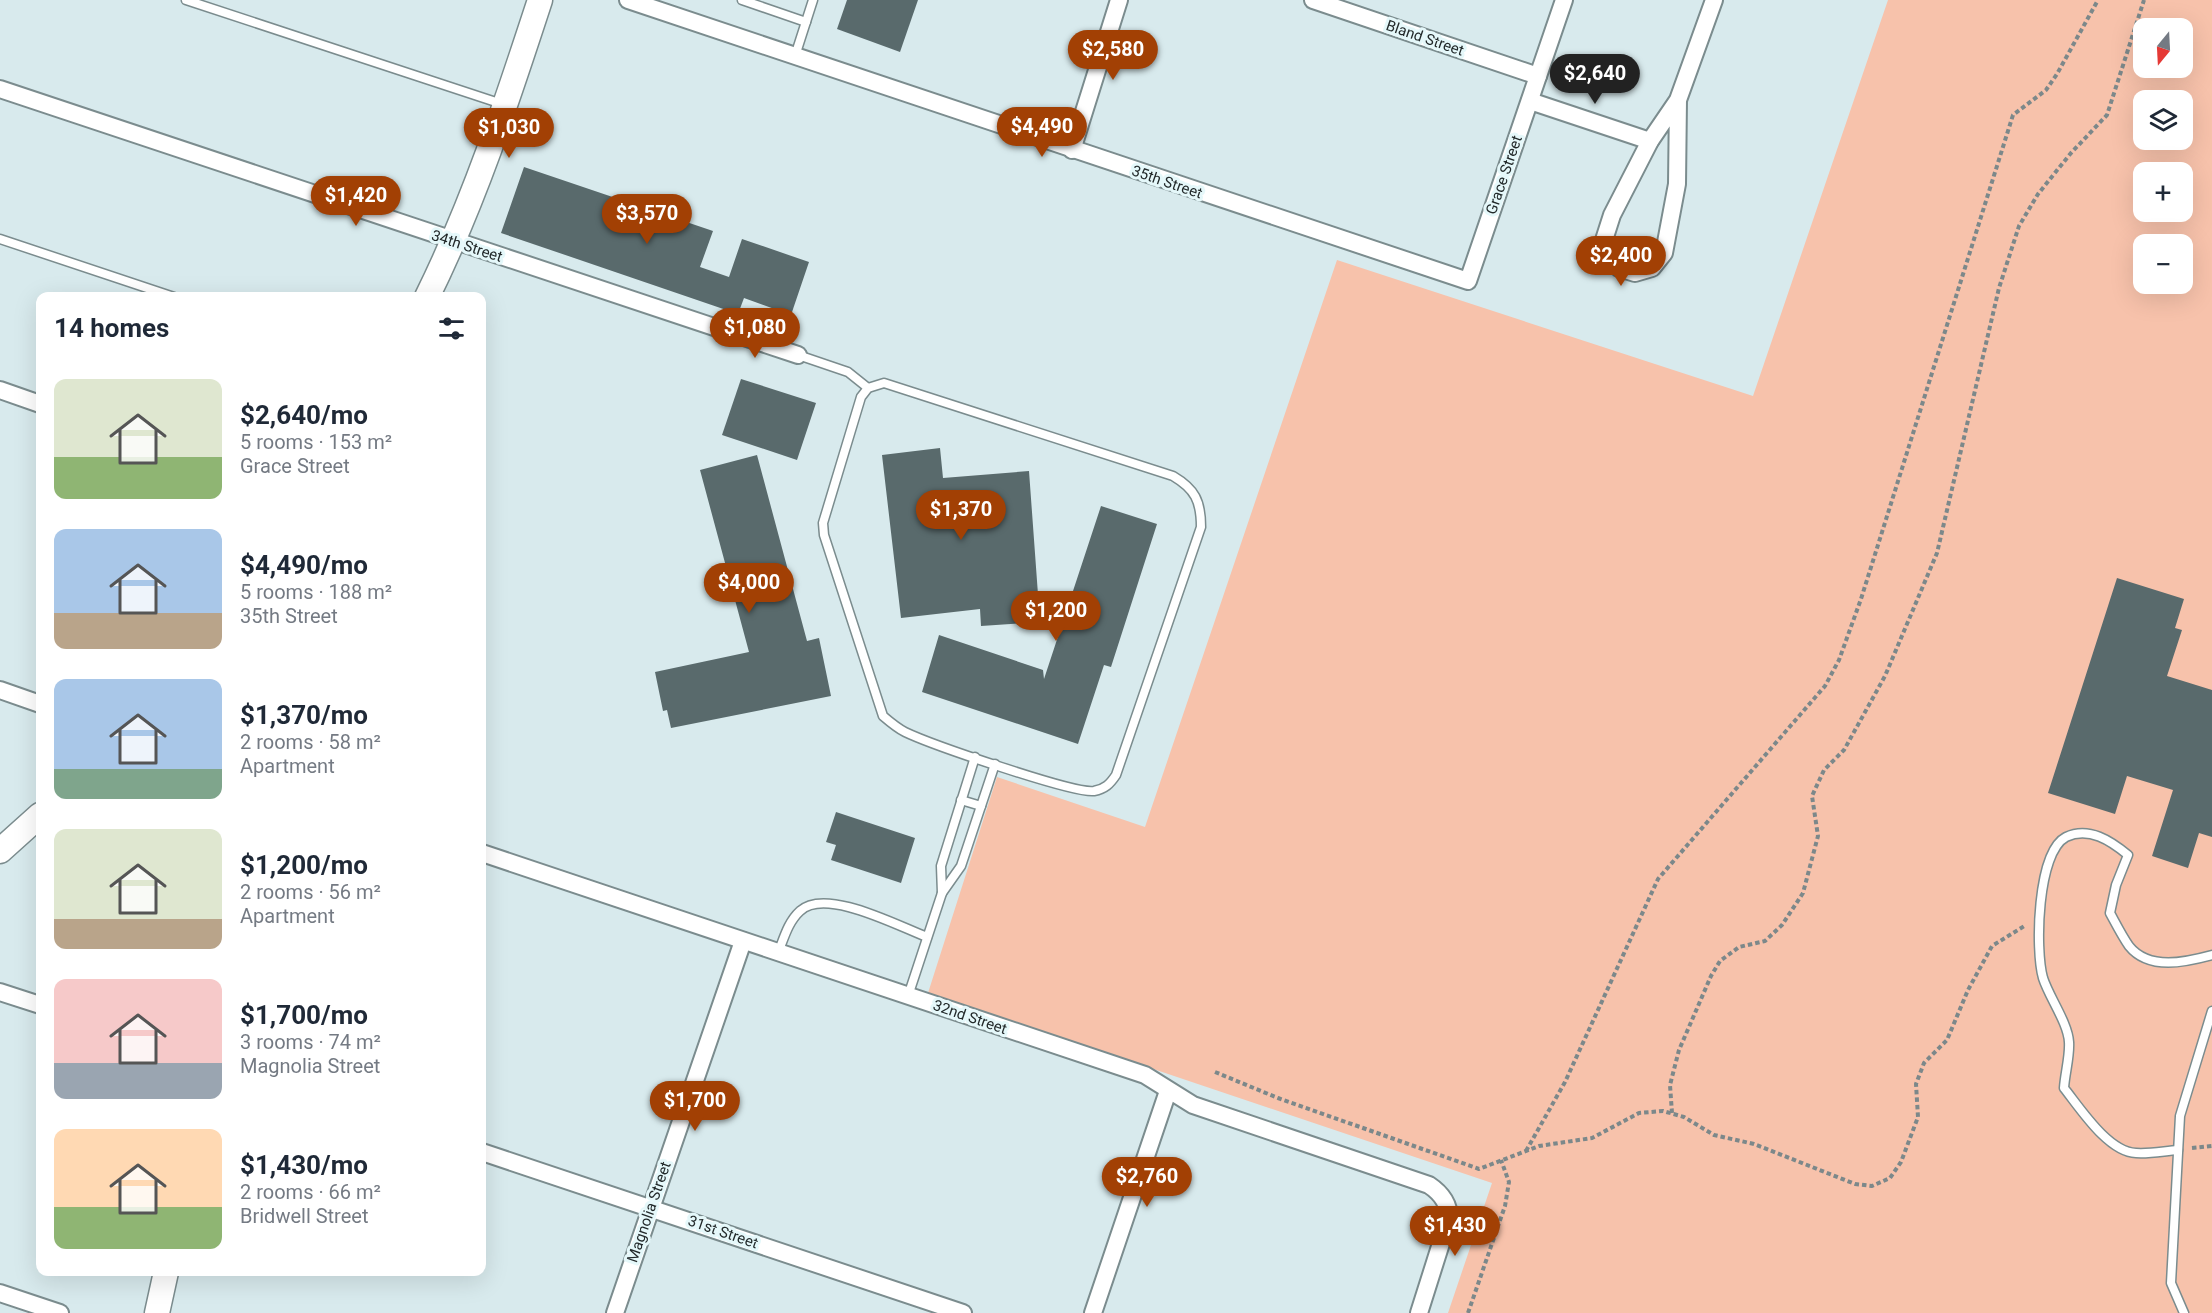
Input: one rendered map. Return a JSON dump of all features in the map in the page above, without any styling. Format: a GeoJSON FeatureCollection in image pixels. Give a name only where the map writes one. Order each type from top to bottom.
{"type":"FeatureCollection","features":[{"type":"Feature","properties":{"kind":"main road"},"geometry":{"type":"LineString","coordinates":[[430,292],[454,242],[506,105],[540,0]]}},
{"type":"Feature","properties":{"kind":"main road"},"geometry":{"type":"LineString","coordinates":[[0,851],[36,819]]}},
{"type":"Feature","properties":{"kind":"main road"},"geometry":{"type":"LineString","coordinates":[[157,1313],[165,1276]]}},
{"type":"Feature","properties":{"kind":"street","name":"35th Street"},"geometry":{"type":"LineString","coordinates":[[628,0],[1468,281]]}},
{"type":"Feature","properties":{"kind":"street"},"geometry":{"type":"LineString","coordinates":[[1072,150],[1119,0]]}},
{"type":"Feature","properties":{"kind":"street","name":"Bland Street"},"geometry":{"type":"LineString","coordinates":[[1312,0],[1538,76]]}},
{"type":"Feature","properties":{"kind":"street","name":"Grace Street"},"geometry":{"type":"LineString","coordinates":[[1468,281],[1564,0]]}},
{"type":"Feature","properties":{"kind":"street"},"geometry":{"type":"LineString","coordinates":[[1678,100],[1677,184],[1664,253],[1652,268],[1635,273],[1619,268],[1607,255],[1604,240],[1612,215],[1650,141],[1678,100],[1714,0]]}},
{"type":"Feature","properties":{"kind":"street","name":"34th Street"},"geometry":{"type":"LineString","coordinates":[[0,89],[798,355]]}},
{"type":"Feature","properties":{"kind":"street"},"geometry":{"type":"LineString","coordinates":[[1530,101],[1650,141]]}},
{"type":"Feature","properties":{"kind":"street"},"geometry":{"type":"LineString","coordinates":[[0,390],[36,403]]}},
{"type":"Feature","properties":{"kind":"street"},"geometry":{"type":"LineString","coordinates":[[0,690],[36,703]]}},
{"type":"Feature","properties":{"kind":"street","name":"32nd Street"},"geometry":{"type":"LineString","coordinates":[[486,854],[1145,1076],[1168,1091],[1215,1113],[1429,1185],[1440,1192],[1449,1213],[1448,1225],[1419,1313]]}},
{"type":"Feature","properties":{"kind":"street","name":"Magnolia Street"},"geometry":{"type":"LineString","coordinates":[[615,1313],[743,940]]}},
{"type":"Feature","properties":{"kind":"street"},"geometry":{"type":"LineString","coordinates":[[0,992],[36,1004]]}},
{"type":"Feature","properties":{"kind":"street"},"geometry":{"type":"LineString","coordinates":[[1093,1313],[1168,1091]]}},
{"type":"Feature","properties":{"kind":"street","name":"31st Street"},"geometry":{"type":"LineString","coordinates":[[486,1153],[963,1313]]}},
{"type":"Feature","properties":{"kind":"street"},"geometry":{"type":"LineString","coordinates":[[0,1293],[60,1313]]}},
{"type":"Feature","properties":{"kind":"lane"},"geometry":{"type":"LineString","coordinates":[[186,0],[506,105]]}},
{"type":"Feature","properties":{"kind":"lane"},"geometry":{"type":"LineString","coordinates":[[742,0],[806,22]]}},
{"type":"Feature","properties":{"kind":"lane"},"geometry":{"type":"LineString","coordinates":[[795,56],[813,0]]}},
{"type":"Feature","properties":{"kind":"lane"},"geometry":{"type":"LineString","coordinates":[[0,239],[159,292]]}},
{"type":"Feature","properties":{"kind":"lane"},"geometry":{"type":"LineString","coordinates":[[798,355],[848,372],[868,388]]}},
{"type":"Feature","properties":{"kind":"lane"},"geometry":{"type":"LineString","coordinates":[[884,383],[1173,476],[1198,496],[1201,527],[1116,776],[1108,786],[1093,791],[1076,789],[975,757],[905,732],[883,716],[824,535],[825,511],[861,397],[868,388],[884,383]]}},
{"type":"Feature","properties":{"kind":"lane"},"geometry":{"type":"LineString","coordinates":[[942,893],[941,866],[975,757]]}},
{"type":"Feature","properties":{"kind":"lane"},"geometry":{"type":"LineString","coordinates":[[908,996],[942,893],[961,866],[995,764]]}},
{"type":"Feature","properties":{"kind":"lane"},"geometry":{"type":"LineString","coordinates":[[961,800],[981,806]]}},
{"type":"Feature","properties":{"kind":"lane"},"geometry":{"type":"LineString","coordinates":[[2178,1150],[2134,1153],[2119,1149],[2094,1127],[2064,1088],[2069,1040],[2043,977],[2039,947],[2040,900],[2053,852],[2064,838],[2084,833],[2110,841],[2128,855],[2116,885],[2110,913],[2130,947],[2146,958],[2178,965],[2212,955]]}},
{"type":"Feature","properties":{"kind":"lane"},"geometry":{"type":"LineString","coordinates":[[778,952],[789,925],[801,910],[818,902],[836,902],[927,937]]}},
{"type":"Feature","properties":{"kind":"lane"},"geometry":{"type":"LineString","coordinates":[[2184,1313],[2171,1283],[2180,1116],[2212,1011]]}},
{"type":"Feature","properties":{"kind":"path"},"geometry":{"type":"LineString","coordinates":[[1526,1151],[1565,1082],[1658,879],[1825,686],[1839,660],[1861,599],[2013,115],[2046,90],[2072,50],[2098,0]]}},
{"type":"Feature","properties":{"kind":"path"},"geometry":{"type":"LineString","coordinates":[[1672,1113],[1670,1084],[1679,1050],[1711,976],[1720,961],[1739,947],[1765,941],[1782,926],[1803,893],[1818,836],[1812,796],[1824,770],[1844,750],[1885,676],[1937,553],[1999,288],[2019,226],[2038,194],[2071,153],[2107,115],[2144,0]]}},
{"type":"Feature","properties":{"kind":"path"},"geometry":{"type":"LineString","coordinates":[[1215,1072],[1278,1098],[1479,1169],[1539,1146],[1592,1138],[1640,1113],[1663,1111],[1684,1117],[1714,1135],[1754,1144],[1855,1184],[1872,1186],[1890,1178],[1901,1162],[1918,1117],[1916,1084],[1924,1063],[1947,1040],[1968,990],[1992,946],[2039,917]]}},
{"type":"Feature","properties":{"kind":"path"},"geometry":{"type":"LineString","coordinates":[[2178,1150],[2212,1146]]}},
{"type":"Feature","properties":{"kind":"path"},"geometry":{"type":"LineString","coordinates":[[1468,1313],[1505,1206],[1509,1182],[1501,1160]]}},
{"type":"Feature","properties":{"kind":"shaded area"},"geometry":{"type":"Polygon","coordinates":[[[1888,0],[2212,0],[2212,1313],[1448,1313],[1492,1183],[928,993],[997,777],[1145,827],[1337,260],[1753,396],[1888,0]]]}},
{"type":"Feature","properties":{"kind":"building"},"geometry":{"type":"Polygon","coordinates":[[[847,0],[918,0],[900,52],[837,29],[847,0]]]}},
{"type":"Feature","properties":{"kind":"building"},"geometry":{"type":"Polygon","coordinates":[[[524,167],[713,231],[700,267],[729,277],[742,239],[809,262],[791,315],[744,298],[738,314],[501,233],[524,167]]]}},
{"type":"Feature","properties":{"kind":"building"},"geometry":{"type":"Polygon","coordinates":[[[741,379],[816,403],[797,460],[722,435],[741,379]]]}},
{"type":"Feature","properties":{"kind":"building"},"geometry":{"type":"Polygon","coordinates":[[[940,448],[943,478],[1029,471],[1040,622],[981,626],[980,609],[901,618],[882,455],[940,448]]]}},
{"type":"Feature","properties":{"kind":"building"},"geometry":{"type":"Polygon","coordinates":[[[757,455],[807,641],[819,638],[831,696],[671,728],[667,710],[663,711],[655,672],[749,652],[700,470],[757,455]]]}},
{"type":"Feature","properties":{"kind":"building"},"geometry":{"type":"Polygon","coordinates":[[[1101,506],[1157,524],[1111,667],[1104,665],[1078,744],[922,692],[939,635],[1043,670],[1044,679],[1101,506]]]}},
{"type":"Feature","properties":{"kind":"building"},"geometry":{"type":"Polygon","coordinates":[[[2117,578],[2184,599],[2175,628],[2182,630],[2167,676],[2212,690],[2212,837],[2199,833],[2188,868],[2152,856],[2173,790],[2127,776],[2115,814],[2048,793],[2117,578]]]}},
{"type":"Feature","properties":{"kind":"building"},"geometry":{"type":"Polygon","coordinates":[[[836,812],[915,838],[901,883],[831,860],[836,845],[826,842],[836,812]]]}}]}
